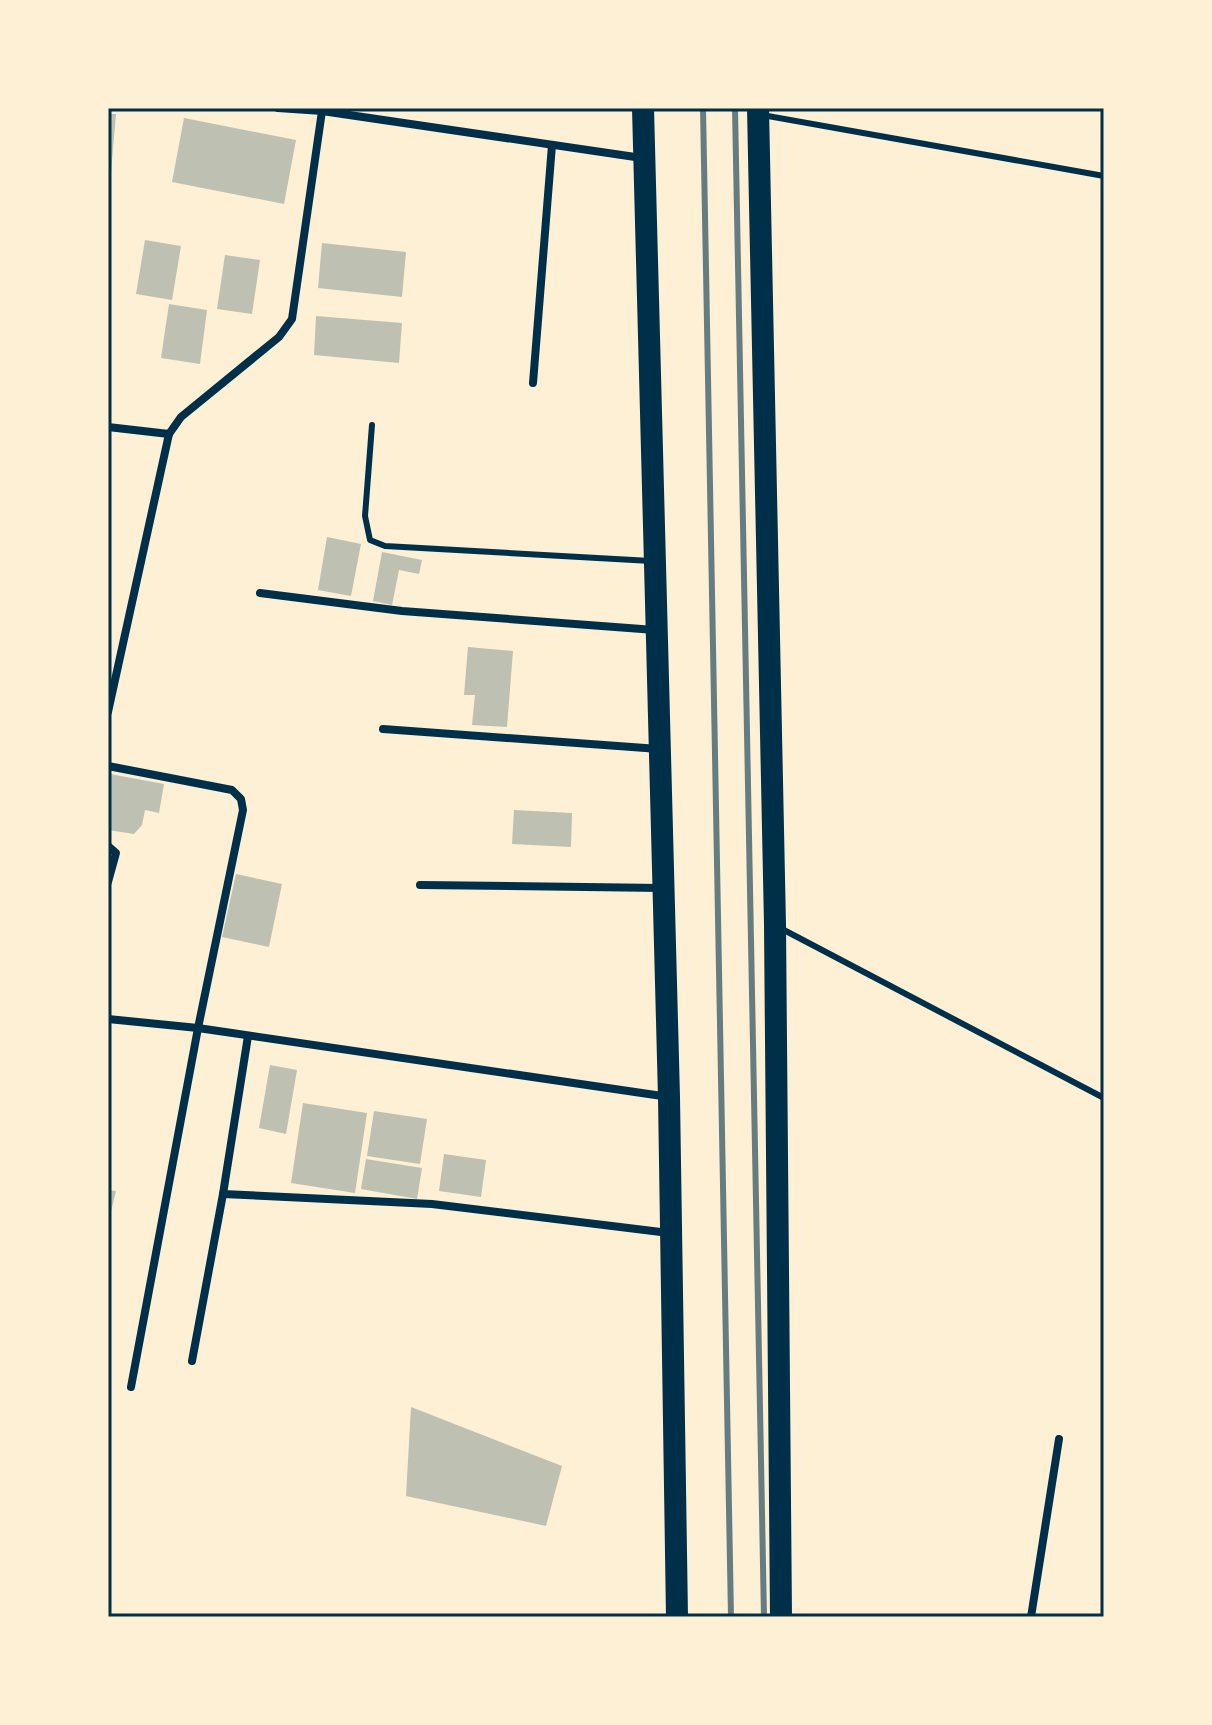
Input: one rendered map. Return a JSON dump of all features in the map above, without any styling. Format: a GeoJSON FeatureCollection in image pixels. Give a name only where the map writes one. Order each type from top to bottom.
{"type":"FeatureCollection","features":[{"type":"Feature","properties":{"kind":"highway"},"geometry":{"type":"LineString","coordinates":[[643,108],[669,1097],[677,1617]]}},
{"type":"Feature","properties":{"kind":"highway"},"geometry":{"type":"LineString","coordinates":[[758,111],[775,925],[781,1617]]}},
{"type":"Feature","properties":{"kind":"street"},"geometry":{"type":"LineString","coordinates":[[278,108],[322,111],[643,158]]}},
{"type":"Feature","properties":{"kind":"street"},"geometry":{"type":"LineString","coordinates":[[108,712],[169,434],[181,417],[279,337],[292,319],[322,111]]}},
{"type":"Feature","properties":{"kind":"street"},"geometry":{"type":"LineString","coordinates":[[533,383],[552,145]]}},
{"type":"Feature","properties":{"kind":"street"},"geometry":{"type":"LineString","coordinates":[[108,427],[169,434]]}},
{"type":"Feature","properties":{"kind":"street"},"geometry":{"type":"LineString","coordinates":[[260,593],[402,611],[656,630]]}},
{"type":"Feature","properties":{"kind":"street"},"geometry":{"type":"LineString","coordinates":[[383,729],[660,749]]}},
{"type":"Feature","properties":{"kind":"street"},"geometry":{"type":"LineString","coordinates":[[108,766],[232,790],[241,799],[243,810],[198,1028],[131,1387]]}},
{"type":"Feature","properties":{"kind":"street"},"geometry":{"type":"LineString","coordinates":[[108,846],[116,853],[108,882]]}},
{"type":"Feature","properties":{"kind":"street"},"geometry":{"type":"LineString","coordinates":[[420,885],[663,888]]}},
{"type":"Feature","properties":{"kind":"street"},"geometry":{"type":"LineString","coordinates":[[108,1019],[198,1028],[669,1097]]}},
{"type":"Feature","properties":{"kind":"street"},"geometry":{"type":"LineString","coordinates":[[192,1361],[248,1036]]}},
{"type":"Feature","properties":{"kind":"street"},"geometry":{"type":"LineString","coordinates":[[223,1194],[432,1204],[670,1233]]}},
{"type":"Feature","properties":{"kind":"street"},"geometry":{"type":"LineString","coordinates":[[1031,1617],[1059,1439]]}},
{"type":"Feature","properties":{"kind":"lane"},"geometry":{"type":"LineString","coordinates":[[758,111],[1104,176]]}},
{"type":"Feature","properties":{"kind":"lane"},"geometry":{"type":"LineString","coordinates":[[372,425],[365,516],[370,540],[385,546],[654,561]]}},
{"type":"Feature","properties":{"kind":"lane"},"geometry":{"type":"LineString","coordinates":[[775,925],[1104,1098]]}},
{"type":"Feature","properties":{"kind":"building"},"geometry":{"type":"Polygon","coordinates":[[[108,114],[116,114],[110,184],[108,184],[108,114]]]}},
{"type":"Feature","properties":{"kind":"building"},"geometry":{"type":"Polygon","coordinates":[[[184,118],[296,140],[284,204],[172,182],[184,118]]]}},
{"type":"Feature","properties":{"kind":"building"},"geometry":{"type":"Polygon","coordinates":[[[145,240],[181,246],[172,300],[136,294],[145,240]]]}},
{"type":"Feature","properties":{"kind":"building"},"geometry":{"type":"Polygon","coordinates":[[[322,243],[406,252],[402,297],[318,288],[322,243]]]}},
{"type":"Feature","properties":{"kind":"building"},"geometry":{"type":"Polygon","coordinates":[[[225,255],[260,260],[252,314],[217,309],[225,255]]]}},
{"type":"Feature","properties":{"kind":"building"},"geometry":{"type":"Polygon","coordinates":[[[169,304],[207,310],[200,364],[161,358],[169,304]]]}},
{"type":"Feature","properties":{"kind":"building"},"geometry":{"type":"Polygon","coordinates":[[[316,316],[402,323],[399,363],[314,355],[316,316]]]}},
{"type":"Feature","properties":{"kind":"building"},"geometry":{"type":"Polygon","coordinates":[[[327,537],[361,544],[351,596],[318,590],[327,537]]]}},
{"type":"Feature","properties":{"kind":"building"},"geometry":{"type":"Polygon","coordinates":[[[382,552],[422,560],[419,574],[399,570],[392,605],[373,601],[382,552]]]}},
{"type":"Feature","properties":{"kind":"building"},"geometry":{"type":"Polygon","coordinates":[[[468,647],[513,651],[507,727],[472,725],[475,695],[464,695],[468,647]]]}},
{"type":"Feature","properties":{"kind":"building"},"geometry":{"type":"Polygon","coordinates":[[[110,774],[164,784],[159,813],[145,810],[142,825],[134,834],[108,830],[110,774]]]}},
{"type":"Feature","properties":{"kind":"building"},"geometry":{"type":"Polygon","coordinates":[[[514,810],[572,813],[571,847],[512,844],[514,810]]]}},
{"type":"Feature","properties":{"kind":"building"},"geometry":{"type":"Polygon","coordinates":[[[236,874],[282,884],[269,947],[222,937],[236,874]]]}},
{"type":"Feature","properties":{"kind":"building"},"geometry":{"type":"Polygon","coordinates":[[[270,1065],[297,1070],[286,1134],[259,1128],[270,1065]]]}},
{"type":"Feature","properties":{"kind":"building"},"geometry":{"type":"Polygon","coordinates":[[[303,1103],[367,1113],[355,1193],[291,1183],[303,1103]]]}},
{"type":"Feature","properties":{"kind":"building"},"geometry":{"type":"Polygon","coordinates":[[[374,1111],[427,1119],[420,1164],[367,1156],[374,1111]]]}},
{"type":"Feature","properties":{"kind":"building"},"geometry":{"type":"Polygon","coordinates":[[[444,1154],[486,1160],[481,1197],[439,1191],[444,1154]]]}},
{"type":"Feature","properties":{"kind":"building"},"geometry":{"type":"Polygon","coordinates":[[[366,1159],[422,1168],[417,1199],[361,1189],[366,1159]]]}},
{"type":"Feature","properties":{"kind":"building"},"geometry":{"type":"Polygon","coordinates":[[[108,1190],[116,1191],[109,1220],[108,1220],[108,1190]]]}},
{"type":"Feature","properties":{"kind":"building"},"geometry":{"type":"Polygon","coordinates":[[[411,1407],[562,1466],[546,1526],[406,1496],[411,1407]]]}},
{"type":"Feature","properties":{"kind":"railway"},"geometry":{"type":"LineString","coordinates":[[703,108],[731,1617]]}},
{"type":"Feature","properties":{"kind":"railway"},"geometry":{"type":"LineString","coordinates":[[735,108],[764,1617]]}}]}
